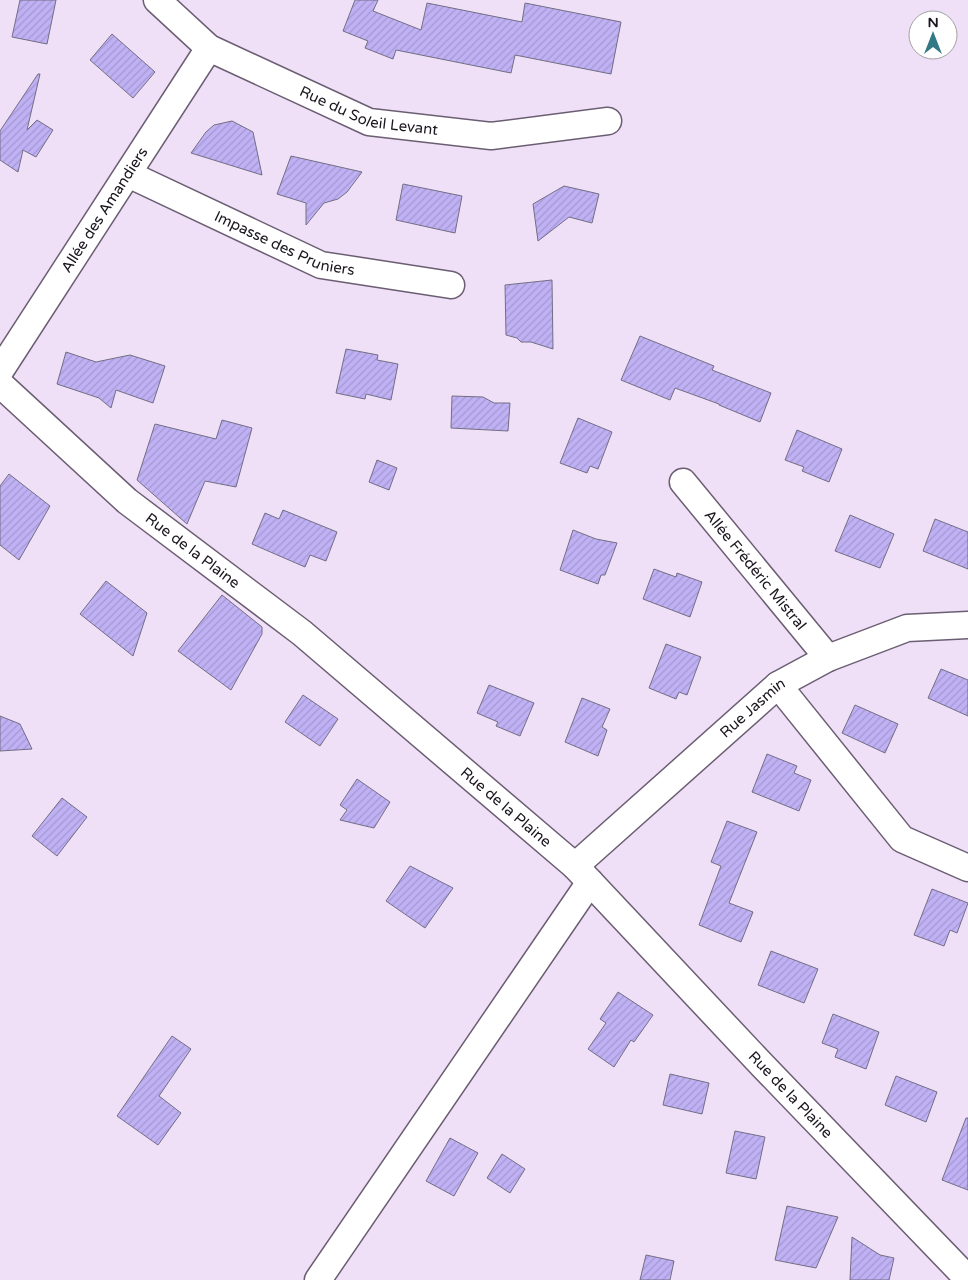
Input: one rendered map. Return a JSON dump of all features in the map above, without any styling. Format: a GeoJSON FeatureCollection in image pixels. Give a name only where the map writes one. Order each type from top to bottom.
{"type":"FeatureCollection","features":[{"type":"Feature","properties":{"kind":"street","name":"Rue du Soleil Levant"},"geometry":{"type":"LineString","coordinates":[[157,0],[209,48],[369,122],[491,136],[608,121]]}},
{"type":"Feature","properties":{"kind":"street","name":"Allée des Amandiers"},"geometry":{"type":"LineString","coordinates":[[0,371],[209,48]]}},
{"type":"Feature","properties":{"kind":"street","name":"Impasse des Pruniers"},"geometry":{"type":"LineString","coordinates":[[128,174],[321,265],[451,285]]}},
{"type":"Feature","properties":{"kind":"street","name":"Rue de la Plaine"},"geometry":{"type":"LineString","coordinates":[[0,384],[127,501],[302,633],[583,874],[763,1066],[968,1279]]}},
{"type":"Feature","properties":{"kind":"street","name":"Allée Frédéric Mistral"},"geometry":{"type":"LineString","coordinates":[[683,482],[828,658]]}},
{"type":"Feature","properties":{"kind":"street","name":"Rue Jasmin"},"geometry":{"type":"LineString","coordinates":[[318,1280],[583,874],[778,685],[828,658],[907,628],[968,625]]}},
{"type":"Feature","properties":{"kind":"street"},"geometry":{"type":"LineString","coordinates":[[778,685],[902,839],[968,868]]}},
{"type":"Feature","properties":{"kind":"building"},"geometry":{"type":"Polygon","coordinates":[[[20,0],[56,0],[47,44],[12,37],[20,0]]]}},
{"type":"Feature","properties":{"kind":"building"},"geometry":{"type":"Polygon","coordinates":[[[355,0],[378,0],[373,11],[421,30],[427,3],[522,22],[525,3],[621,22],[611,74],[515,55],[511,73],[396,50],[393,59],[365,48],[368,41],[343,31],[355,0]]]}},
{"type":"Feature","properties":{"kind":"building"},"geometry":{"type":"Polygon","coordinates":[[[112,34],[155,72],[133,98],[90,60],[112,34]]]}},
{"type":"Feature","properties":{"kind":"building"},"geometry":{"type":"Polygon","coordinates":[[[38,74],[40,74],[27,130],[37,120],[53,130],[36,157],[23,150],[18,172],[0,160],[0,131],[38,74]]]}},
{"type":"Feature","properties":{"kind":"building"},"geometry":{"type":"Polygon","coordinates":[[[232,121],[253,132],[262,175],[191,153],[206,132],[214,125],[232,121]]]}},
{"type":"Feature","properties":{"kind":"building"},"geometry":{"type":"Polygon","coordinates":[[[291,156],[362,172],[347,192],[338,199],[324,203],[306,225],[306,203],[277,194],[291,156]]]}},
{"type":"Feature","properties":{"kind":"building"},"geometry":{"type":"Polygon","coordinates":[[[403,184],[462,196],[455,233],[396,220],[403,184]]]}},
{"type":"Feature","properties":{"kind":"building"},"geometry":{"type":"Polygon","coordinates":[[[564,186],[599,194],[592,223],[569,217],[538,241],[533,204],[564,186]]]}},
{"type":"Feature","properties":{"kind":"building"},"geometry":{"type":"Polygon","coordinates":[[[552,280],[553,349],[531,342],[521,342],[517,338],[506,335],[505,285],[552,280]]]}},
{"type":"Feature","properties":{"kind":"building"},"geometry":{"type":"Polygon","coordinates":[[[640,336],[714,366],[712,370],[771,393],[760,422],[675,388],[670,400],[621,380],[640,336]]]}},
{"type":"Feature","properties":{"kind":"building"},"geometry":{"type":"Polygon","coordinates":[[[346,349],[378,355],[377,360],[398,364],[391,400],[366,394],[365,399],[336,393],[346,349]]]}},
{"type":"Feature","properties":{"kind":"building"},"geometry":{"type":"Polygon","coordinates":[[[66,352],[96,362],[130,355],[165,366],[153,403],[116,390],[111,408],[99,398],[57,384],[66,352]]]}},
{"type":"Feature","properties":{"kind":"building"},"geometry":{"type":"Polygon","coordinates":[[[452,396],[483,397],[494,403],[510,403],[508,431],[451,428],[452,396]]]}},
{"type":"Feature","properties":{"kind":"building"},"geometry":{"type":"Polygon","coordinates":[[[578,418],[612,432],[598,469],[590,466],[587,473],[560,463],[578,418]]]}},
{"type":"Feature","properties":{"kind":"building"},"geometry":{"type":"Polygon","coordinates":[[[222,420],[252,428],[236,487],[205,481],[187,524],[137,480],[155,424],[216,439],[222,420]]]}},
{"type":"Feature","properties":{"kind":"building"},"geometry":{"type":"Polygon","coordinates":[[[797,430],[842,449],[829,482],[802,471],[804,467],[785,460],[797,430]]]}},
{"type":"Feature","properties":{"kind":"building"},"geometry":{"type":"Polygon","coordinates":[[[377,460],[397,468],[389,490],[369,482],[377,460]]]}},
{"type":"Feature","properties":{"kind":"building"},"geometry":{"type":"Polygon","coordinates":[[[9,474],[50,506],[19,560],[0,545],[0,486],[9,474]]]}},
{"type":"Feature","properties":{"kind":"building"},"geometry":{"type":"Polygon","coordinates":[[[283,510],[337,532],[326,561],[310,555],[305,567],[252,544],[265,513],[279,519],[283,510]]]}},
{"type":"Feature","properties":{"kind":"building"},"geometry":{"type":"Polygon","coordinates":[[[850,515],[894,534],[880,568],[835,551],[850,515]]]}},
{"type":"Feature","properties":{"kind":"building"},"geometry":{"type":"Polygon","coordinates":[[[935,519],[968,532],[968,569],[923,551],[935,519]]]}},
{"type":"Feature","properties":{"kind":"building"},"geometry":{"type":"Polygon","coordinates":[[[573,530],[596,539],[617,543],[605,575],[601,575],[598,584],[560,570],[573,530]]]}},
{"type":"Feature","properties":{"kind":"building"},"geometry":{"type":"Polygon","coordinates":[[[654,569],[676,577],[677,573],[702,582],[690,617],[643,599],[654,569]]]}},
{"type":"Feature","properties":{"kind":"building"},"geometry":{"type":"Polygon","coordinates":[[[106,581],[147,613],[133,656],[80,614],[106,581]]]}},
{"type":"Feature","properties":{"kind":"building"},"geometry":{"type":"Polygon","coordinates":[[[222,595],[262,627],[262,634],[231,690],[178,651],[222,595]]]}},
{"type":"Feature","properties":{"kind":"building"},"geometry":{"type":"Polygon","coordinates":[[[666,644],[701,657],[687,695],[679,692],[676,699],[649,688],[666,644]]]}},
{"type":"Feature","properties":{"kind":"building"},"geometry":{"type":"Polygon","coordinates":[[[941,669],[968,680],[968,716],[928,698],[941,669]]]}},
{"type":"Feature","properties":{"kind":"building"},"geometry":{"type":"Polygon","coordinates":[[[489,685],[534,703],[520,736],[496,726],[498,722],[477,713],[489,685]]]}},
{"type":"Feature","properties":{"kind":"building"},"geometry":{"type":"Polygon","coordinates":[[[303,695],[338,719],[320,746],[285,722],[303,695]]]}},
{"type":"Feature","properties":{"kind":"building"},"geometry":{"type":"Polygon","coordinates":[[[582,698],[610,709],[602,727],[607,730],[598,756],[565,742],[582,698]]]}},
{"type":"Feature","properties":{"kind":"building"},"geometry":{"type":"Polygon","coordinates":[[[855,705],[898,724],[885,753],[842,733],[855,705]]]}},
{"type":"Feature","properties":{"kind":"building"},"geometry":{"type":"Polygon","coordinates":[[[0,716],[20,724],[32,749],[0,751],[0,716]]]}},
{"type":"Feature","properties":{"kind":"building"},"geometry":{"type":"Polygon","coordinates":[[[767,754],[797,766],[794,773],[811,780],[799,811],[752,792],[767,754]]]}},
{"type":"Feature","properties":{"kind":"building"},"geometry":{"type":"Polygon","coordinates":[[[357,779],[390,802],[374,828],[340,820],[347,810],[340,805],[357,779]]]}},
{"type":"Feature","properties":{"kind":"building"},"geometry":{"type":"Polygon","coordinates":[[[62,798],[87,817],[57,856],[32,836],[62,798]]]}},
{"type":"Feature","properties":{"kind":"building"},"geometry":{"type":"Polygon","coordinates":[[[727,821],[757,832],[729,903],[753,912],[741,942],[699,925],[721,866],[711,862],[727,821]]]}},
{"type":"Feature","properties":{"kind":"building"},"geometry":{"type":"Polygon","coordinates":[[[410,866],[453,888],[425,928],[386,901],[410,866]]]}},
{"type":"Feature","properties":{"kind":"building"},"geometry":{"type":"Polygon","coordinates":[[[932,889],[968,903],[957,933],[950,930],[944,946],[914,935],[932,889]]]}},
{"type":"Feature","properties":{"kind":"building"},"geometry":{"type":"Polygon","coordinates":[[[771,951],[818,969],[804,1003],[758,985],[771,951]]]}},
{"type":"Feature","properties":{"kind":"building"},"geometry":{"type":"Polygon","coordinates":[[[618,992],[653,1015],[634,1042],[631,1040],[614,1067],[588,1049],[606,1023],[600,1019],[618,992]]]}},
{"type":"Feature","properties":{"kind":"building"},"geometry":{"type":"Polygon","coordinates":[[[833,1014],[879,1032],[866,1069],[835,1057],[838,1049],[822,1043],[833,1014]]]}},
{"type":"Feature","properties":{"kind":"building"},"geometry":{"type":"Polygon","coordinates":[[[172,1036],[191,1049],[159,1096],[181,1113],[158,1145],[117,1116],[172,1036]]]}},
{"type":"Feature","properties":{"kind":"building"},"geometry":{"type":"Polygon","coordinates":[[[670,1074],[709,1083],[702,1114],[663,1105],[670,1074]]]}},
{"type":"Feature","properties":{"kind":"building"},"geometry":{"type":"Polygon","coordinates":[[[896,1076],[937,1092],[926,1122],[885,1105],[896,1076]]]}},
{"type":"Feature","properties":{"kind":"building"},"geometry":{"type":"Polygon","coordinates":[[[966,1118],[968,1118],[968,1190],[942,1180],[966,1118]]]}},
{"type":"Feature","properties":{"kind":"building"},"geometry":{"type":"Polygon","coordinates":[[[735,1131],[765,1137],[756,1179],[726,1173],[735,1131]]]}},
{"type":"Feature","properties":{"kind":"building"},"geometry":{"type":"Polygon","coordinates":[[[450,1138],[478,1153],[454,1196],[426,1181],[450,1138]]]}},
{"type":"Feature","properties":{"kind":"building"},"geometry":{"type":"Polygon","coordinates":[[[502,1154],[525,1169],[510,1193],[487,1178],[502,1154]]]}},
{"type":"Feature","properties":{"kind":"building"},"geometry":{"type":"Polygon","coordinates":[[[787,1206],[838,1217],[816,1268],[775,1260],[787,1206]]]}},
{"type":"Feature","properties":{"kind":"building"},"geometry":{"type":"Polygon","coordinates":[[[852,1237],[880,1255],[894,1258],[889,1280],[850,1280],[852,1237]]]}},
{"type":"Feature","properties":{"kind":"building"},"geometry":{"type":"Polygon","coordinates":[[[646,1255],[674,1261],[670,1280],[640,1280],[646,1255]]]}}]}
